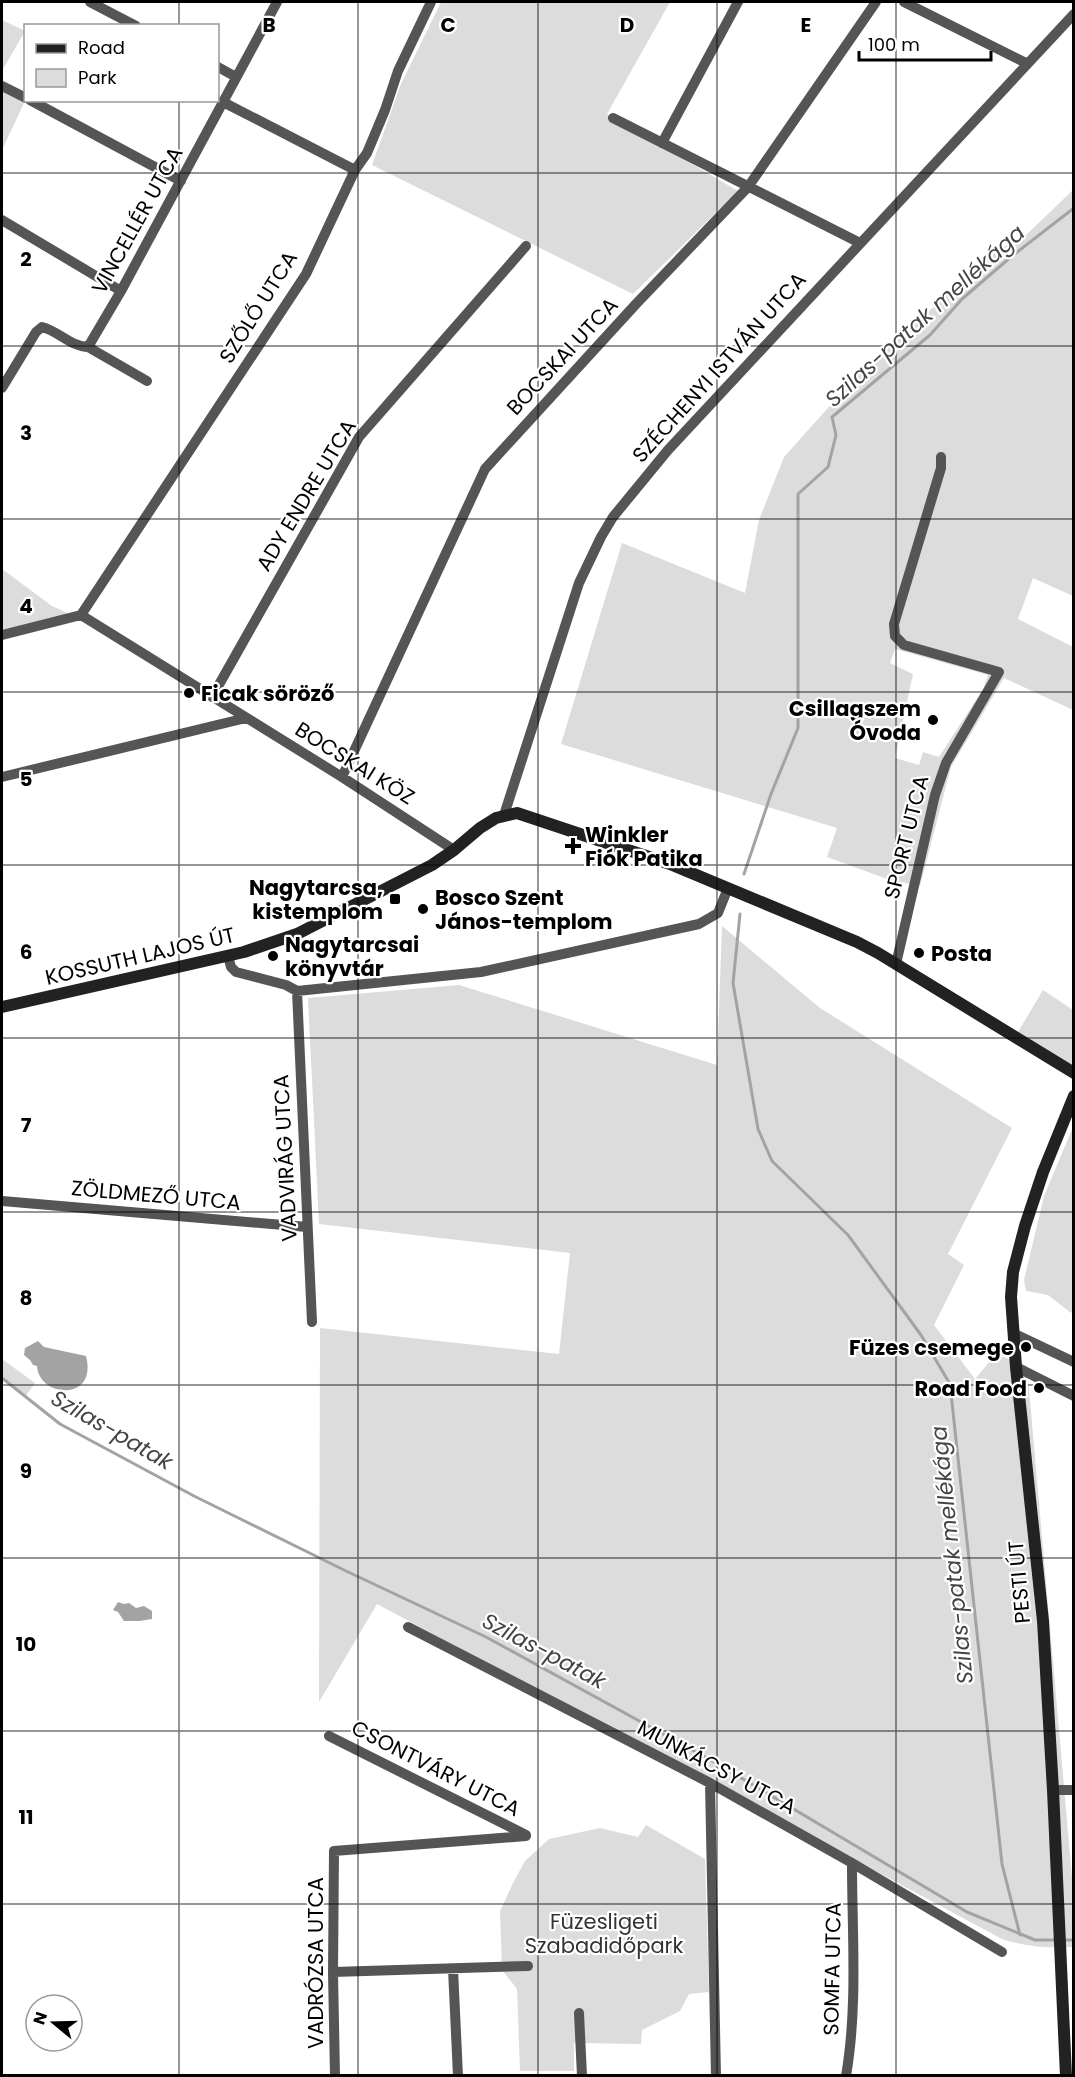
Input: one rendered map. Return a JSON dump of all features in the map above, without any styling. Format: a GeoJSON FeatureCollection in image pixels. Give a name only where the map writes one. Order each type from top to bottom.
{"type":"FeatureCollection","features":[{"type":"Feature","properties":{"kind":"main road"},"geometry":{"type":"LineString","coordinates":[[504,815],[517,813],[670,864],[857,942],[1074,1073]]}},
{"type":"Feature","properties":{"kind":"main road","name":"KOSSUTH LAJOS ÚT"},"geometry":{"type":"LineString","coordinates":[[2,1007],[228,956],[297,934],[432,865],[488,822],[504,815]]}},
{"type":"Feature","properties":{"kind":"main road","name":"PESTI ÚT"},"geometry":{"type":"LineString","coordinates":[[1066,2076],[1053,1790],[1042,1620],[1011,1297],[1013,1272],[1043,1172],[1074,1096]]}},
{"type":"Feature","properties":{"kind":"street"},"geometry":{"type":"LineString","coordinates":[[90,2],[132,24]]}},
{"type":"Feature","properties":{"kind":"street","name":"VINCELLÉR UTCA"},"geometry":{"type":"LineString","coordinates":[[88,347],[121,291],[277,2]]}},
{"type":"Feature","properties":{"kind":"street","name":"SZŐLŐ UTCA"},"geometry":{"type":"LineString","coordinates":[[81,615],[306,274],[355,170],[367,153],[398,71],[431,2]]}},
{"type":"Feature","properties":{"kind":"street"},"geometry":{"type":"LineString","coordinates":[[662,143],[738,2]]}},
{"type":"Feature","properties":{"kind":"street","name":"BOCSKAI UTCA"},"geometry":{"type":"LineString","coordinates":[[342,777],[485,469],[636,304],[748,187],[876,2]]}},
{"type":"Feature","properties":{"kind":"street"},"geometry":{"type":"LineString","coordinates":[[904,2],[1026,63]]}},
{"type":"Feature","properties":{"kind":"street","name":"SZÉCHENYI ISTVÁN UTCA"},"geometry":{"type":"LineString","coordinates":[[504,815],[579,583],[613,517],[668,450],[1074,14]]}},
{"type":"Feature","properties":{"kind":"street"},"geometry":{"type":"LineString","coordinates":[[219,68],[236,77]]}},
{"type":"Feature","properties":{"kind":"street"},"geometry":{"type":"LineString","coordinates":[[2,86],[24,97]]}},
{"type":"Feature","properties":{"kind":"street"},"geometry":{"type":"LineString","coordinates":[[34,102],[181,181]]}},
{"type":"Feature","properties":{"kind":"street"},"geometry":{"type":"LineString","coordinates":[[223,102],[355,170]]}},
{"type":"Feature","properties":{"kind":"street"},"geometry":{"type":"LineString","coordinates":[[613,118],[860,243]]}},
{"type":"Feature","properties":{"kind":"street"},"geometry":{"type":"LineString","coordinates":[[2,220],[121,291]]}},
{"type":"Feature","properties":{"kind":"street","name":"ADY ENDRE UTCA"},"geometry":{"type":"LineString","coordinates":[[212,698],[359,437],[526,246]]}},
{"type":"Feature","properties":{"kind":"street"},"geometry":{"type":"LineString","coordinates":[[2,388],[36,332],[42,327],[50,329],[81,347],[88,347],[147,381]]}},
{"type":"Feature","properties":{"kind":"street","name":"SPORT UTCA"},"geometry":{"type":"LineString","coordinates":[[896,964],[942,771],[999,672],[904,645],[895,636],[894,624],[941,468],[941,457]]}},
{"type":"Feature","properties":{"kind":"street"},"geometry":{"type":"LineString","coordinates":[[2,636],[81,615]]}},
{"type":"Feature","properties":{"kind":"street","name":"BOCSKAI KÖZ"},"geometry":{"type":"LineString","coordinates":[[81,615],[342,777],[454,850]]}},
{"type":"Feature","properties":{"kind":"street"},"geometry":{"type":"LineString","coordinates":[[2,777],[246,718]]}},
{"type":"Feature","properties":{"kind":"street"},"geometry":{"type":"LineString","coordinates":[[228,956],[231,967],[236,972],[286,985],[297,991],[481,972],[699,924],[718,913],[731,889]]}},
{"type":"Feature","properties":{"kind":"street","name":"VADVIRÁG UTCA"},"geometry":{"type":"LineString","coordinates":[[297,991],[312,1323]]}},
{"type":"Feature","properties":{"kind":"street","name":"ZÖLDMEZŐ UTCA"},"geometry":{"type":"LineString","coordinates":[[2,1201],[308,1227]]}},
{"type":"Feature","properties":{"kind":"street"},"geometry":{"type":"LineString","coordinates":[[1013,1333],[1074,1362]]}},
{"type":"Feature","properties":{"kind":"street"},"geometry":{"type":"LineString","coordinates":[[1016,1367],[1074,1396]]}},
{"type":"Feature","properties":{"kind":"street","name":"MUNKÁCSY UTCA"},"geometry":{"type":"LineString","coordinates":[[408,1628],[710,1783],[852,1863],[1002,1952]]}},
{"type":"Feature","properties":{"kind":"street","name":"CSONTVÁRY UTCA"},"geometry":{"type":"LineString","coordinates":[[328,1736],[526,1836],[334,1851]]}},
{"type":"Feature","properties":{"kind":"street"},"geometry":{"type":"LineString","coordinates":[[710,1783],[716,2076]]}},
{"type":"Feature","properties":{"kind":"street"},"geometry":{"type":"LineString","coordinates":[[1053,1790],[1074,1790]]}},
{"type":"Feature","properties":{"kind":"street","name":"VADRÓZSA UTCA"},"geometry":{"type":"LineString","coordinates":[[334,1851],[335,2076]]}},
{"type":"Feature","properties":{"kind":"street","name":"SOMFA UTCA"},"geometry":{"type":"LineString","coordinates":[[846,2076],[850,2051],[853,1983],[852,1863]]}},
{"type":"Feature","properties":{"kind":"street"},"geometry":{"type":"LineString","coordinates":[[333,1971],[528,1966]]}},
{"type":"Feature","properties":{"kind":"street"},"geometry":{"type":"LineString","coordinates":[[453,1969],[458,2076]]}},
{"type":"Feature","properties":{"kind":"street"},"geometry":{"type":"LineString","coordinates":[[579,2013],[582,2076]]}},
{"type":"Feature","properties":{"kind":"green space"},"geometry":{"type":"Polygon","coordinates":[[[441,2],[670,2],[607,114],[738,191],[633,294],[372,165],[401,84],[441,2]]]}},
{"type":"Feature","properties":{"kind":"green space"},"geometry":{"type":"Polygon","coordinates":[[[2,20],[24,31],[24,33],[2,71],[2,20]]]}},
{"type":"Feature","properties":{"kind":"green space"},"geometry":{"type":"Polygon","coordinates":[[[2,89],[25,102],[2,150],[2,89]]]}},
{"type":"Feature","properties":{"kind":"green space"},"geometry":{"type":"Polygon","coordinates":[[[1073,190],[1073,596],[1033,578],[1018,619],[1073,647],[1073,710],[1004,678],[951,767],[920,886],[887,879],[827,857],[837,828],[561,744],[622,543],[745,593],[759,520],[784,457],[861,371],[998,250],[1024,237],[1073,190]],[[895,649],[890,663],[913,674],[895,758],[919,765],[923,752],[939,757],[983,689],[988,675],[895,649]]]}},
{"type":"Feature","properties":{"kind":"green space"},"geometry":{"type":"Polygon","coordinates":[[[2,569],[52,606],[76,617],[2,635],[2,569]]]}},
{"type":"Feature","properties":{"kind":"green space"},"geometry":{"type":"Polygon","coordinates":[[[722,926],[820,1008],[1012,1128],[948,1254],[964,1265],[934,1325],[975,1379],[996,1354],[1027,1366],[1073,1889],[1073,1947],[1037,1946],[1002,1939],[377,1604],[319,1702],[320,1328],[559,1354],[570,1253],[319,1224],[308,998],[459,985],[717,1065],[722,926]]]}},
{"type":"Feature","properties":{"kind":"green space"},"geometry":{"type":"Polygon","coordinates":[[[1043,990],[1073,1010],[1073,1063],[1071,1064],[1018,1032],[1043,990]]]}},
{"type":"Feature","properties":{"kind":"green space"},"geometry":{"type":"Polygon","coordinates":[[[1073,1127],[1074,1305],[1071,1313],[1048,1295],[1026,1291],[1024,1280],[1044,1196],[1073,1127]]]}},
{"type":"Feature","properties":{"kind":"green space"},"geometry":{"type":"Polygon","coordinates":[[[2,1359],[35,1383],[25,1397],[2,1379],[2,1359]]]}},
{"type":"Feature","properties":{"kind":"green space","name":"Füzesligeti Szabadidőpark"},"geometry":{"type":"Polygon","coordinates":[[[646,1825],[705,1859],[709,1992],[689,1994],[680,2011],[642,2030],[641,2044],[574,2043],[574,2071],[520,2071],[517,1989],[502,1970],[500,1911],[514,1881],[525,1861],[549,1839],[600,1828],[638,1837],[646,1825]]]}},
{"type":"Feature","properties":{"kind":"shaded area"},"geometry":{"type":"Polygon","coordinates":[[[38,1341],[44,1347],[86,1356],[87,1371],[84,1381],[76,1388],[67,1390],[57,1389],[47,1384],[40,1377],[37,1366],[33,1365],[24,1355],[25,1348],[38,1341]]]}},
{"type":"Feature","properties":{"kind":"shaded area"},"geometry":{"type":"Polygon","coordinates":[[[118,1602],[129,1603],[136,1608],[144,1606],[152,1611],[152,1619],[124,1621],[118,1612],[113,1610],[118,1602]]]}},
{"type":"Feature","properties":{"kind":"waterway","name":"Szilas-patak mellékága"},"geometry":{"type":"LineString","coordinates":[[744,874],[771,794],[798,728],[798,494],[828,467],[836,435],[832,417],[930,335],[962,299],[1012,256],[1074,208]]}},
{"type":"Feature","properties":{"kind":"waterway","name":"Szilas-patak mellékága"},"geometry":{"type":"LineString","coordinates":[[740,914],[733,983],[758,1129],[772,1161],[848,1235],[921,1335],[950,1384],[1002,1864],[1020,1935]]}},
{"type":"Feature","properties":{"kind":"waterway","name":"Szilas-patak"},"geometry":{"type":"LineString","coordinates":[[2,1378],[60,1424],[194,1496],[486,1637],[716,1763],[967,1912],[1035,1940],[1058,1940]]}},
{"type":"Feature","properties":{"kind":"waterway","name":"Szilas-patak"},"geometry":{"type":"LineString","coordinates":[[1064,1940],[1074,1940]]}},
{"type":"Feature","properties":{"kind":"place","name":"Ficak söröző"},"geometry":{"type":"Point","coordinates":[189,693]}},
{"type":"Feature","properties":{"kind":"place","name":"Csillagszem Óvoda"},"geometry":{"type":"Point","coordinates":[933,720]}},
{"type":"Feature","properties":{"kind":"place","name":"Winkler Fiók Patika"},"geometry":{"type":"Point","coordinates":[573,846]}},
{"type":"Feature","properties":{"kind":"place","name":"Nagytarcsa, kistemplom"},"geometry":{"type":"Point","coordinates":[395,899]}},
{"type":"Feature","properties":{"kind":"place","name":"Bosco Szent János-templom"},"geometry":{"type":"Point","coordinates":[423,909]}},
{"type":"Feature","properties":{"kind":"place","name":"Posta"},"geometry":{"type":"Point","coordinates":[919,953]}},
{"type":"Feature","properties":{"kind":"place","name":"Nagytarcsai könyvtár"},"geometry":{"type":"Point","coordinates":[273,956]}},
{"type":"Feature","properties":{"kind":"place","name":"Füzes csemege"},"geometry":{"type":"Point","coordinates":[1026,1347]}},
{"type":"Feature","properties":{"kind":"place","name":"Road Food"},"geometry":{"type":"Point","coordinates":[1039,1388]}}]}
